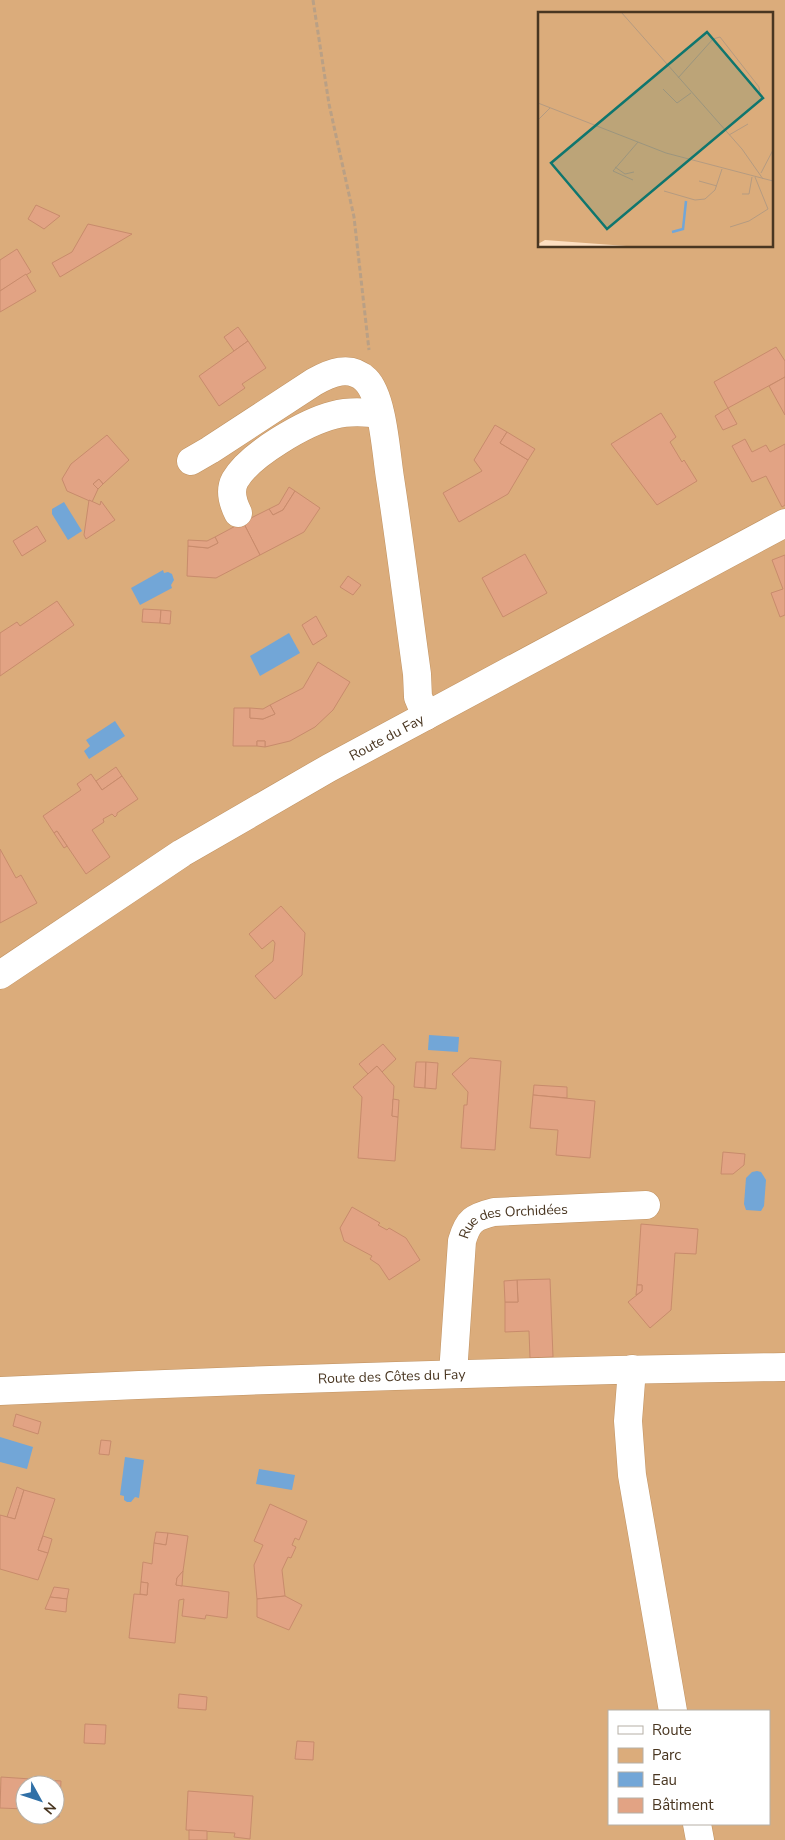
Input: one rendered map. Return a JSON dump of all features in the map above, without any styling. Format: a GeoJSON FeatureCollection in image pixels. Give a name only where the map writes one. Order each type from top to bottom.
{"type":"FeatureCollection","features":[{"type":"Feature","properties":{"kind":"street"},"geometry":{"type":"LineString","coordinates":[[190,461],[330,373],[347,370],[367,380],[375,395],[380,414],[403,566],[417,674],[418,697],[426,716]]}},
{"type":"Feature","properties":{"kind":"street"},"geometry":{"type":"LineString","coordinates":[[238,513],[232,494],[235,481],[250,463],[273,445],[308,424],[334,415],[354,412],[380,414]]}},
{"type":"Feature","properties":{"kind":"street","name":"Route du Fay"},"geometry":{"type":"LineString","coordinates":[[0,975],[182,853],[329,768],[785,523]]}},
{"type":"Feature","properties":{"kind":"street","name":"Rue des Orchidées"},"geometry":{"type":"LineString","coordinates":[[453,1374],[462,1241],[466,1229],[472,1220],[481,1215],[494,1212],[646,1205]]}},
{"type":"Feature","properties":{"kind":"street","name":"Route des Côtes du Fay"},"geometry":{"type":"LineString","coordinates":[[0,1391],[283,1379],[632,1369],[785,1367]]}},
{"type":"Feature","properties":{"kind":"street"},"geometry":{"type":"LineString","coordinates":[[632,1369],[628,1421],[632,1475],[673,1710]]}},
{"type":"Feature","properties":{"kind":"street"},"geometry":{"type":"LineString","coordinates":[[697,1825],[700,1840]]}},
{"type":"Feature","properties":{"kind":"path"},"geometry":{"type":"LineString","coordinates":[[314,0],[328,104],[354,217],[370,348],[367,380]]}},
{"type":"Feature","properties":{"kind":"green space"},"geometry":{"type":"Polygon","coordinates":[[[0,0],[785,0],[785,1840],[0,1840],[0,0]]]}},
{"type":"Feature","properties":{"kind":"water"},"geometry":{"type":"Polygon","coordinates":[[[64,502],[82,531],[68,540],[52,514],[52,509],[64,502]]]}},
{"type":"Feature","properties":{"kind":"water"},"geometry":{"type":"Polygon","coordinates":[[[163,570],[164,573],[172,574],[174,580],[171,585],[172,588],[140,605],[131,588],[163,570]]]}},
{"type":"Feature","properties":{"kind":"water"},"geometry":{"type":"Polygon","coordinates":[[[289,633],[300,653],[260,676],[250,656],[289,633]]]}},
{"type":"Feature","properties":{"kind":"water"},"geometry":{"type":"Polygon","coordinates":[[[115,721],[125,736],[89,759],[84,751],[90,746],[86,740],[115,721]]]}},
{"type":"Feature","properties":{"kind":"water"},"geometry":{"type":"Polygon","coordinates":[[[429,1035],[459,1037],[458,1052],[428,1050],[429,1035]]]}},
{"type":"Feature","properties":{"kind":"water"},"geometry":{"type":"Polygon","coordinates":[[[752,1172],[761,1172],[766,1180],[764,1206],[761,1211],[746,1210],[744,1204],[746,1178],[752,1172]]]}},
{"type":"Feature","properties":{"kind":"water"},"geometry":{"type":"Polygon","coordinates":[[[0,1437],[33,1447],[27,1469],[0,1462],[0,1437]]]}},
{"type":"Feature","properties":{"kind":"water"},"geometry":{"type":"Polygon","coordinates":[[[125,1457],[144,1460],[139,1498],[135,1497],[131,1502],[127,1502],[124,1500],[124,1496],[120,1495],[125,1457]]]}},
{"type":"Feature","properties":{"kind":"water"},"geometry":{"type":"Polygon","coordinates":[[[259,1469],[295,1475],[292,1490],[256,1484],[259,1469]]]}},
{"type":"Feature","properties":{"kind":"building"},"geometry":{"type":"Polygon","coordinates":[[[36,205],[60,216],[44,229],[28,219],[36,205]]]}},
{"type":"Feature","properties":{"kind":"building"},"geometry":{"type":"Polygon","coordinates":[[[88,224],[132,234],[60,277],[52,263],[72,252],[88,224]]]}},
{"type":"Feature","properties":{"kind":"building"},"geometry":{"type":"Polygon","coordinates":[[[17,249],[31,272],[0,291],[0,260],[17,249]]]}},
{"type":"Feature","properties":{"kind":"building"},"geometry":{"type":"Polygon","coordinates":[[[26,274],[36,291],[0,312],[0,291],[26,274]]]}},
{"type":"Feature","properties":{"kind":"building"},"geometry":{"type":"Polygon","coordinates":[[[238,327],[248,341],[234,351],[224,337],[238,327]]]}},
{"type":"Feature","properties":{"kind":"building"},"geometry":{"type":"Polygon","coordinates":[[[248,341],[266,368],[242,384],[245,388],[219,406],[199,376],[248,341]]]}},
{"type":"Feature","properties":{"kind":"building"},"geometry":{"type":"Polygon","coordinates":[[[776,347],[785,361],[785,377],[728,408],[714,382],[776,347]]]}},
{"type":"Feature","properties":{"kind":"building"},"geometry":{"type":"Polygon","coordinates":[[[785,377],[785,415],[769,386],[785,377]]]}},
{"type":"Feature","properties":{"kind":"building"},"geometry":{"type":"Polygon","coordinates":[[[728,408],[737,424],[723,430],[715,416],[728,408]]]}},
{"type":"Feature","properties":{"kind":"building"},"geometry":{"type":"Polygon","coordinates":[[[661,413],[676,437],[670,442],[682,462],[684,460],[697,481],[657,505],[611,444],[661,413]]]}},
{"type":"Feature","properties":{"kind":"building"},"geometry":{"type":"Polygon","coordinates":[[[495,425],[507,432],[500,443],[528,460],[508,494],[459,522],[443,493],[482,471],[474,460],[495,425]]]}},
{"type":"Feature","properties":{"kind":"building"},"geometry":{"type":"Polygon","coordinates":[[[507,432],[535,449],[528,460],[500,443],[507,432]]]}},
{"type":"Feature","properties":{"kind":"building"},"geometry":{"type":"Polygon","coordinates":[[[107,435],[129,460],[103,484],[99,479],[93,484],[98,489],[92,502],[67,491],[62,479],[71,464],[107,435]]]}},
{"type":"Feature","properties":{"kind":"building"},"geometry":{"type":"Polygon","coordinates":[[[745,439],[752,452],[766,445],[770,452],[785,444],[785,505],[782,507],[766,476],[752,482],[732,446],[745,439]]]}},
{"type":"Feature","properties":{"kind":"building"},"geometry":{"type":"Polygon","coordinates":[[[99,479],[103,484],[98,489],[93,484],[99,479]]]}},
{"type":"Feature","properties":{"kind":"building"},"geometry":{"type":"Polygon","coordinates":[[[289,487],[295,491],[283,510],[273,515],[269,509],[279,504],[289,487]]]}},
{"type":"Feature","properties":{"kind":"building"},"geometry":{"type":"Polygon","coordinates":[[[295,491],[320,508],[304,532],[260,555],[243,522],[269,509],[273,515],[283,510],[295,491]]]}},
{"type":"Feature","properties":{"kind":"building"},"geometry":{"type":"Polygon","coordinates":[[[89,500],[100,505],[101,501],[115,520],[86,539],[84,535],[89,500]]]}},
{"type":"Feature","properties":{"kind":"building"},"geometry":{"type":"Polygon","coordinates":[[[243,522],[260,555],[216,578],[187,576],[188,546],[208,548],[218,543],[215,537],[243,522]]]}},
{"type":"Feature","properties":{"kind":"building"},"geometry":{"type":"Polygon","coordinates":[[[37,526],[46,541],[22,556],[13,541],[37,526]]]}},
{"type":"Feature","properties":{"kind":"building"},"geometry":{"type":"Polygon","coordinates":[[[215,537],[218,543],[208,548],[188,546],[188,540],[207,541],[215,537]]]}},
{"type":"Feature","properties":{"kind":"building"},"geometry":{"type":"Polygon","coordinates":[[[525,554],[547,593],[503,617],[482,578],[525,554]]]}},
{"type":"Feature","properties":{"kind":"building"},"geometry":{"type":"Polygon","coordinates":[[[785,555],[785,615],[780,617],[771,593],[783,589],[772,560],[785,555]]]}},
{"type":"Feature","properties":{"kind":"building"},"geometry":{"type":"Polygon","coordinates":[[[348,576],[361,585],[353,595],[340,587],[348,576]]]}},
{"type":"Feature","properties":{"kind":"building"},"geometry":{"type":"Polygon","coordinates":[[[57,601],[74,625],[0,676],[0,633],[17,622],[20,626],[57,601]]]}},
{"type":"Feature","properties":{"kind":"building"},"geometry":{"type":"Polygon","coordinates":[[[143,609],[161,610],[160,623],[142,622],[143,609]]]}},
{"type":"Feature","properties":{"kind":"building"},"geometry":{"type":"Polygon","coordinates":[[[161,610],[171,611],[170,624],[160,623],[161,610]]]}},
{"type":"Feature","properties":{"kind":"building"},"geometry":{"type":"Polygon","coordinates":[[[316,616],[327,636],[313,645],[302,625],[316,616]]]}},
{"type":"Feature","properties":{"kind":"building"},"geometry":{"type":"Polygon","coordinates":[[[318,662],[350,682],[333,710],[315,727],[290,741],[265,747],[265,741],[257,741],[257,746],[233,746],[234,708],[250,708],[250,718],[263,719],[275,714],[270,705],[303,688],[318,662]]]}},
{"type":"Feature","properties":{"kind":"building"},"geometry":{"type":"Polygon","coordinates":[[[270,705],[275,714],[263,719],[250,718],[250,708],[263,709],[270,705]]]}},
{"type":"Feature","properties":{"kind":"building"},"geometry":{"type":"Polygon","coordinates":[[[257,741],[265,741],[265,747],[257,746],[257,741]]]}},
{"type":"Feature","properties":{"kind":"building"},"geometry":{"type":"Polygon","coordinates":[[[116,767],[122,776],[102,790],[96,781],[116,767]]]}},
{"type":"Feature","properties":{"kind":"building"},"geometry":{"type":"Polygon","coordinates":[[[91,774],[102,790],[122,776],[138,799],[117,813],[115,817],[112,814],[103,819],[104,822],[92,830],[110,857],[86,874],[57,831],[54,833],[43,816],[81,790],[77,784],[91,774]]]}},
{"type":"Feature","properties":{"kind":"building"},"geometry":{"type":"Polygon","coordinates":[[[57,831],[67,846],[64,848],[54,833],[57,831]]]}},
{"type":"Feature","properties":{"kind":"building"},"geometry":{"type":"Polygon","coordinates":[[[0,849],[16,878],[21,875],[37,903],[0,923],[0,849]]]}},
{"type":"Feature","properties":{"kind":"building"},"geometry":{"type":"Polygon","coordinates":[[[281,906],[305,933],[302,975],[275,999],[255,976],[273,961],[275,943],[273,940],[262,949],[249,934],[281,906]]]}},
{"type":"Feature","properties":{"kind":"building"},"geometry":{"type":"Polygon","coordinates":[[[383,1044],[396,1059],[382,1072],[377,1066],[368,1074],[359,1064],[383,1044]]]}},
{"type":"Feature","properties":{"kind":"building"},"geometry":{"type":"Polygon","coordinates":[[[470,1058],[501,1061],[495,1150],[461,1148],[464,1105],[467,1105],[468,1092],[452,1074],[470,1058]]]}},
{"type":"Feature","properties":{"kind":"building"},"geometry":{"type":"Polygon","coordinates":[[[416,1062],[426,1062],[425,1088],[414,1087],[416,1062]]]}},
{"type":"Feature","properties":{"kind":"building"},"geometry":{"type":"Polygon","coordinates":[[[426,1062],[438,1063],[436,1089],[425,1088],[426,1062]]]}},
{"type":"Feature","properties":{"kind":"building"},"geometry":{"type":"Polygon","coordinates":[[[377,1066],[394,1086],[392,1116],[398,1117],[395,1161],[358,1158],[362,1097],[353,1087],[377,1066]]]}},
{"type":"Feature","properties":{"kind":"building"},"geometry":{"type":"Polygon","coordinates":[[[534,1085],[567,1087],[567,1098],[533,1095],[534,1085]]]}},
{"type":"Feature","properties":{"kind":"building"},"geometry":{"type":"Polygon","coordinates":[[[533,1095],[595,1101],[590,1158],[556,1155],[558,1130],[530,1128],[533,1095]]]}},
{"type":"Feature","properties":{"kind":"building"},"geometry":{"type":"Polygon","coordinates":[[[393,1099],[399,1100],[398,1117],[392,1116],[393,1099]]]}},
{"type":"Feature","properties":{"kind":"building"},"geometry":{"type":"Polygon","coordinates":[[[723,1152],[745,1154],[744,1165],[733,1174],[721,1174],[723,1152]]]}},
{"type":"Feature","properties":{"kind":"building"},"geometry":{"type":"Polygon","coordinates":[[[352,1207],[380,1223],[378,1225],[387,1230],[389,1228],[406,1238],[420,1260],[389,1280],[379,1265],[370,1259],[372,1256],[344,1241],[340,1228],[352,1207]]]}},
{"type":"Feature","properties":{"kind":"building"},"geometry":{"type":"Polygon","coordinates":[[[641,1224],[698,1229],[696,1254],[675,1253],[671,1310],[650,1328],[628,1302],[642,1291],[642,1285],[637,1285],[641,1224]]]}},
{"type":"Feature","properties":{"kind":"building"},"geometry":{"type":"Polygon","coordinates":[[[550,1279],[553,1357],[530,1358],[529,1331],[505,1332],[505,1302],[518,1302],[517,1280],[550,1279]]]}},
{"type":"Feature","properties":{"kind":"building"},"geometry":{"type":"Polygon","coordinates":[[[517,1280],[518,1302],[505,1302],[504,1281],[517,1280]]]}},
{"type":"Feature","properties":{"kind":"building"},"geometry":{"type":"Polygon","coordinates":[[[637,1285],[642,1285],[642,1291],[636,1295],[637,1285]]]}},
{"type":"Feature","properties":{"kind":"building"},"geometry":{"type":"Polygon","coordinates":[[[16,1414],[41,1422],[38,1434],[13,1426],[16,1414]]]}},
{"type":"Feature","properties":{"kind":"building"},"geometry":{"type":"Polygon","coordinates":[[[101,1440],[111,1441],[109,1455],[99,1454],[101,1440]]]}},
{"type":"Feature","properties":{"kind":"building"},"geometry":{"type":"Polygon","coordinates":[[[17,1487],[24,1490],[15,1519],[7,1517],[17,1487]]]}},
{"type":"Feature","properties":{"kind":"building"},"geometry":{"type":"Polygon","coordinates":[[[24,1490],[55,1499],[38,1550],[48,1553],[38,1580],[0,1569],[0,1515],[15,1519],[24,1490]]]}},
{"type":"Feature","properties":{"kind":"building"},"geometry":{"type":"Polygon","coordinates":[[[270,1504],[307,1521],[299,1540],[295,1538],[292,1545],[296,1547],[291,1558],[288,1557],[282,1570],[285,1596],[257,1599],[254,1565],[263,1545],[254,1541],[270,1504]]]}},
{"type":"Feature","properties":{"kind":"building"},"geometry":{"type":"Polygon","coordinates":[[[156,1532],[168,1533],[166,1545],[154,1543],[156,1532]]]}},
{"type":"Feature","properties":{"kind":"building"},"geometry":{"type":"Polygon","coordinates":[[[168,1533],[188,1536],[183,1571],[177,1578],[176,1585],[229,1592],[227,1618],[206,1615],[205,1619],[182,1616],[184,1599],[179,1600],[175,1643],[129,1638],[134,1594],[147,1595],[148,1583],[141,1582],[143,1562],[152,1564],[154,1543],[166,1545],[168,1533]]]}},
{"type":"Feature","properties":{"kind":"building"},"geometry":{"type":"Polygon","coordinates":[[[43,1536],[52,1539],[48,1553],[38,1550],[43,1536]]]}},
{"type":"Feature","properties":{"kind":"building"},"geometry":{"type":"Polygon","coordinates":[[[183,1571],[182,1586],[176,1585],[177,1578],[183,1571]]]}},
{"type":"Feature","properties":{"kind":"building"},"geometry":{"type":"Polygon","coordinates":[[[141,1582],[148,1583],[147,1595],[140,1594],[141,1582]]]}},
{"type":"Feature","properties":{"kind":"building"},"geometry":{"type":"Polygon","coordinates":[[[54,1587],[69,1589],[67,1599],[50,1597],[54,1587]]]}},
{"type":"Feature","properties":{"kind":"building"},"geometry":{"type":"Polygon","coordinates":[[[285,1596],[302,1605],[289,1630],[257,1617],[257,1599],[285,1596]]]}},
{"type":"Feature","properties":{"kind":"building"},"geometry":{"type":"Polygon","coordinates":[[[50,1597],[67,1599],[66,1612],[45,1609],[50,1597]]]}},
{"type":"Feature","properties":{"kind":"building"},"geometry":{"type":"Polygon","coordinates":[[[179,1694],[207,1697],[206,1710],[178,1708],[179,1694]]]}},
{"type":"Feature","properties":{"kind":"building"},"geometry":{"type":"Polygon","coordinates":[[[85,1724],[106,1725],[105,1744],[84,1743],[85,1724]]]}},
{"type":"Feature","properties":{"kind":"building"},"geometry":{"type":"Polygon","coordinates":[[[297,1741],[314,1742],[313,1760],[295,1759],[297,1741]]]}},
{"type":"Feature","properties":{"kind":"building"},"geometry":{"type":"Polygon","coordinates":[[[1,1777],[15,1778],[15,1809],[0,1808],[1,1777]]]}},
{"type":"Feature","properties":{"kind":"building"},"geometry":{"type":"Polygon","coordinates":[[[188,1791],[253,1796],[250,1839],[234,1837],[235,1833],[186,1830],[188,1791]]]}},
{"type":"Feature","properties":{"kind":"building"},"geometry":{"type":"Polygon","coordinates":[[[189,1830],[207,1831],[207,1840],[189,1840],[189,1830]]]}}]}
